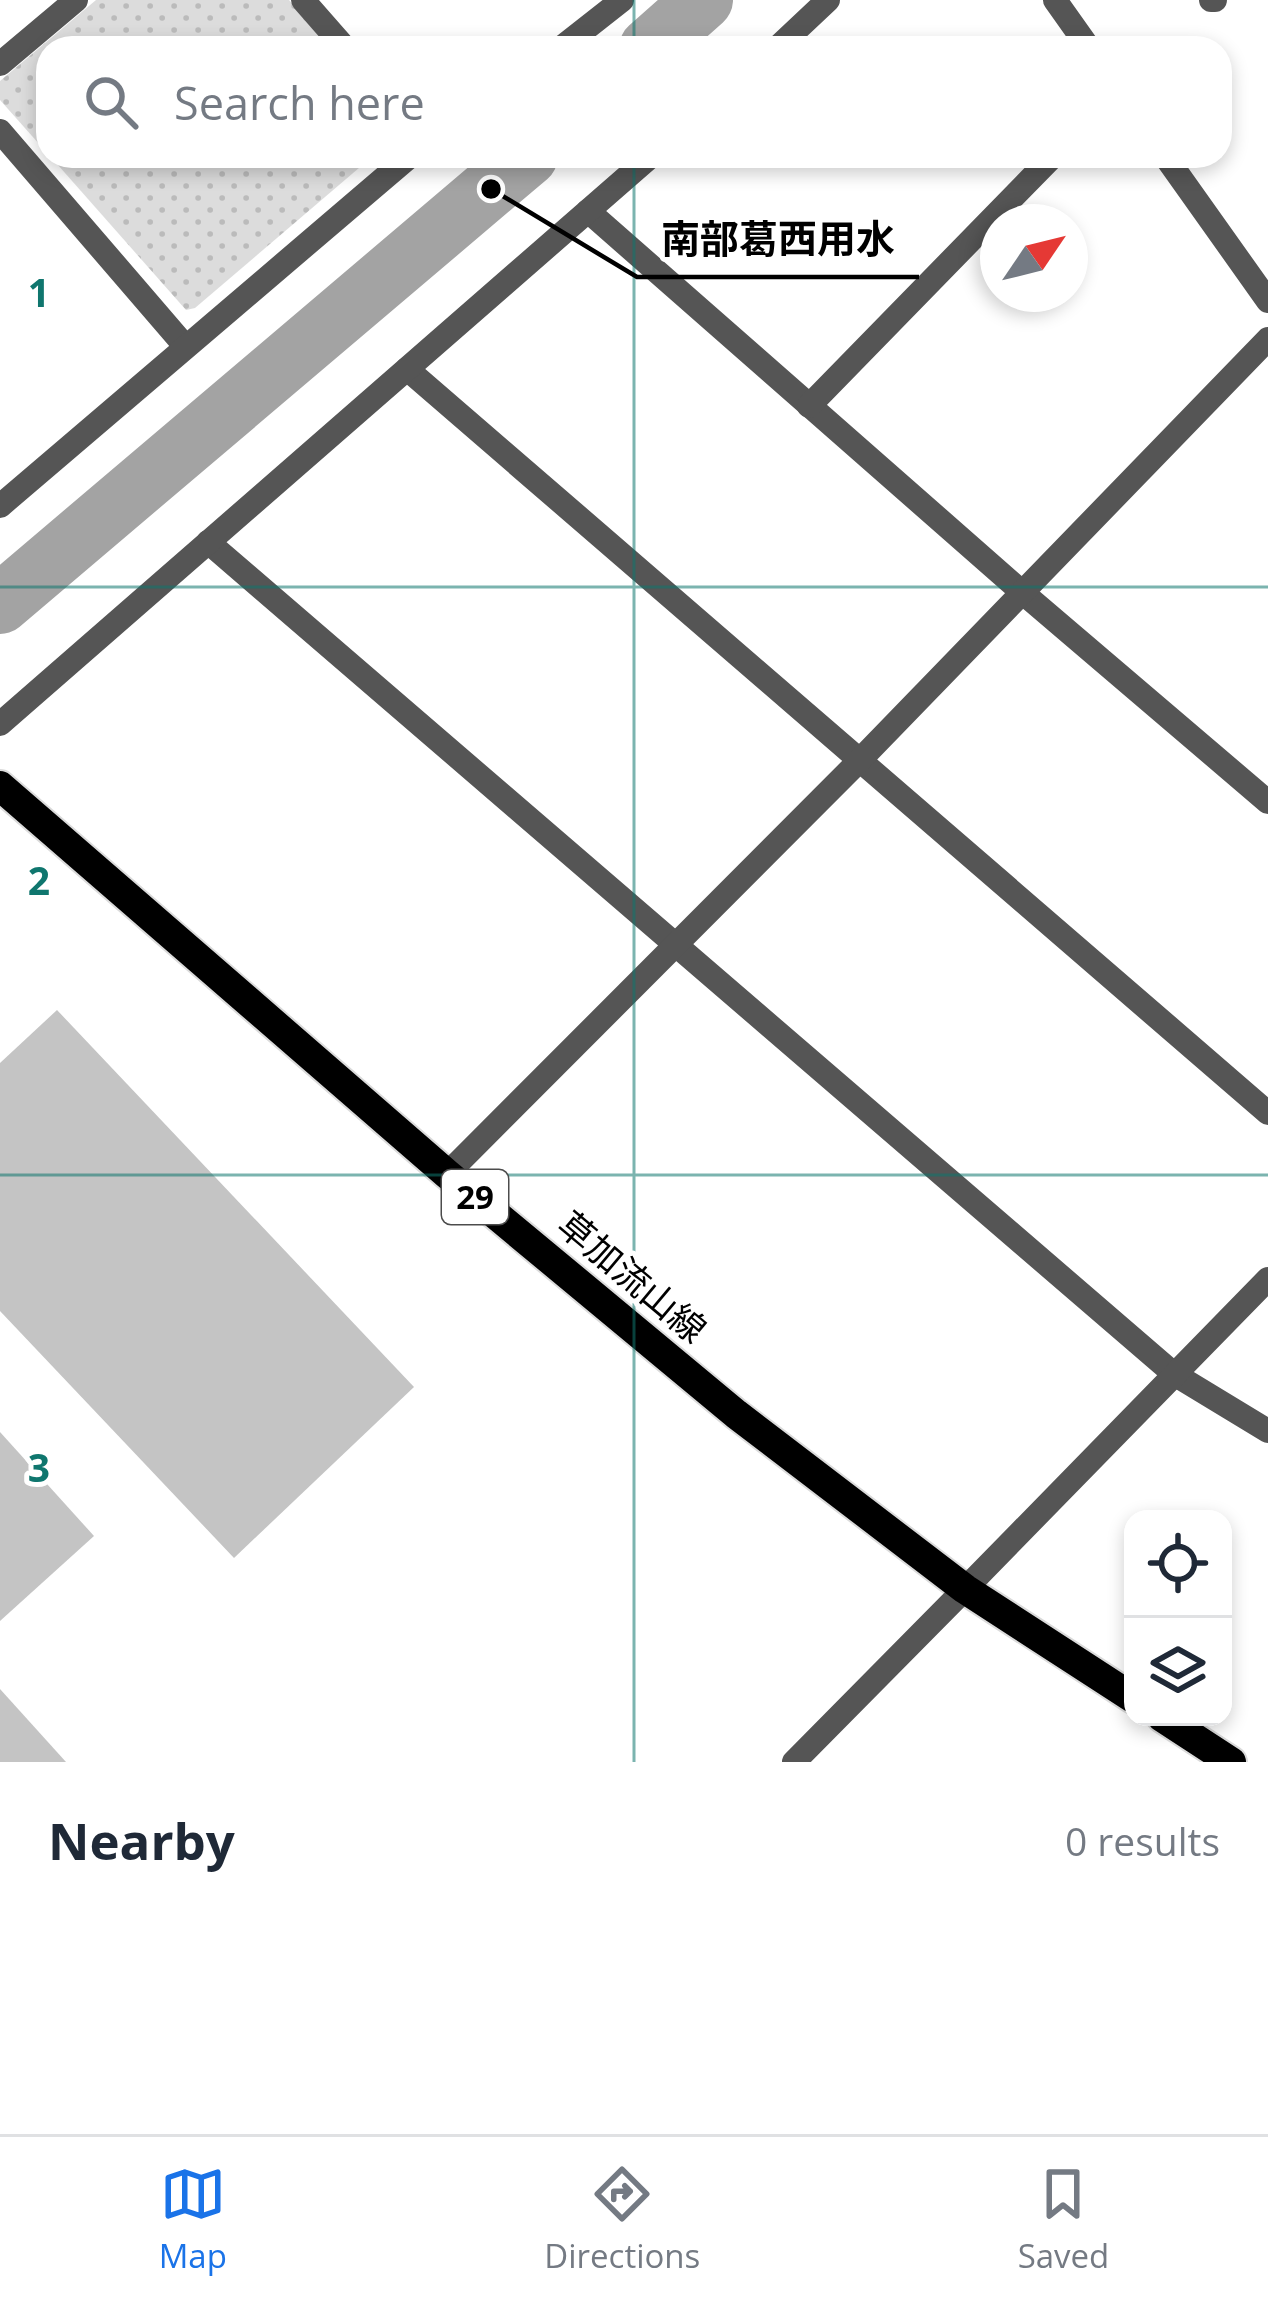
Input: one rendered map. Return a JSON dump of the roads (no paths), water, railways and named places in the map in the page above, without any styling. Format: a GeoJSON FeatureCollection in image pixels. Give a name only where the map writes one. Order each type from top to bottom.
{"type":"FeatureCollection","features":[{"type":"Feature","properties":{"kind":"main road","name":"草加流山線"},"geometry":{"type":"LineString","coordinates":[[0,786],[447,1174],[736,1414],[965,1589],[1124,1693]]}},
{"type":"Feature","properties":{"kind":"main road"},"geometry":{"type":"LineString","coordinates":[[1176,1726],[1231,1762]]}},
{"type":"Feature","properties":{"kind":"street"},"geometry":{"type":"LineString","coordinates":[[0,64],[76,0]]}},
{"type":"Feature","properties":{"kind":"street"},"geometry":{"type":"LineString","coordinates":[[303,0],[334,36]]}},
{"type":"Feature","properties":{"kind":"street"},"geometry":{"type":"LineString","coordinates":[[577,36],[622,0]]}},
{"type":"Feature","properties":{"kind":"street"},"geometry":{"type":"LineString","coordinates":[[790,36],[828,0]]}},
{"type":"Feature","properties":{"kind":"street"},"geometry":{"type":"LineString","coordinates":[[1055,0],[1080,36]]}},
{"type":"Feature","properties":{"kind":"street"},"geometry":{"type":"LineString","coordinates":[[0,131],[185,346]]}},
{"type":"Feature","properties":{"kind":"street"},"geometry":{"type":"LineString","coordinates":[[0,506],[396,168]]}},
{"type":"Feature","properties":{"kind":"street"},"geometry":{"type":"LineString","coordinates":[[0,724],[637,168]]}},
{"type":"Feature","properties":{"kind":"street"},"geometry":{"type":"LineString","coordinates":[[809,406],[1041,168]]}},
{"type":"Feature","properties":{"kind":"street"},"geometry":{"type":"LineString","coordinates":[[1174,168],[1268,301]]}},
{"type":"Feature","properties":{"kind":"street"},"geometry":{"type":"LineString","coordinates":[[588,211],[1268,802]]}},
{"type":"Feature","properties":{"kind":"street"},"geometry":{"type":"LineString","coordinates":[[447,1174],[860,760],[1268,339]]}},
{"type":"Feature","properties":{"kind":"street"},"geometry":{"type":"LineString","coordinates":[[407,369],[1268,1113]]}},
{"type":"Feature","properties":{"kind":"street"},"geometry":{"type":"LineString","coordinates":[[208,542],[1174,1374],[1268,1431]]}},
{"type":"Feature","properties":{"kind":"street"},"geometry":{"type":"LineString","coordinates":[[794,1762],[1268,1279]]}},
{"type":"Feature","properties":{"kind":"waterway"},"geometry":{"type":"LineString","coordinates":[[662,36],[703,0]]}},
{"type":"Feature","properties":{"kind":"waterway"},"geometry":{"type":"LineString","coordinates":[[0,604],[514,168]]}},
{"type":"Feature","properties":{"kind":"place","name":"南部葛西用水"},"geometry":{"type":"Point","coordinates":[491,189]}}]}
